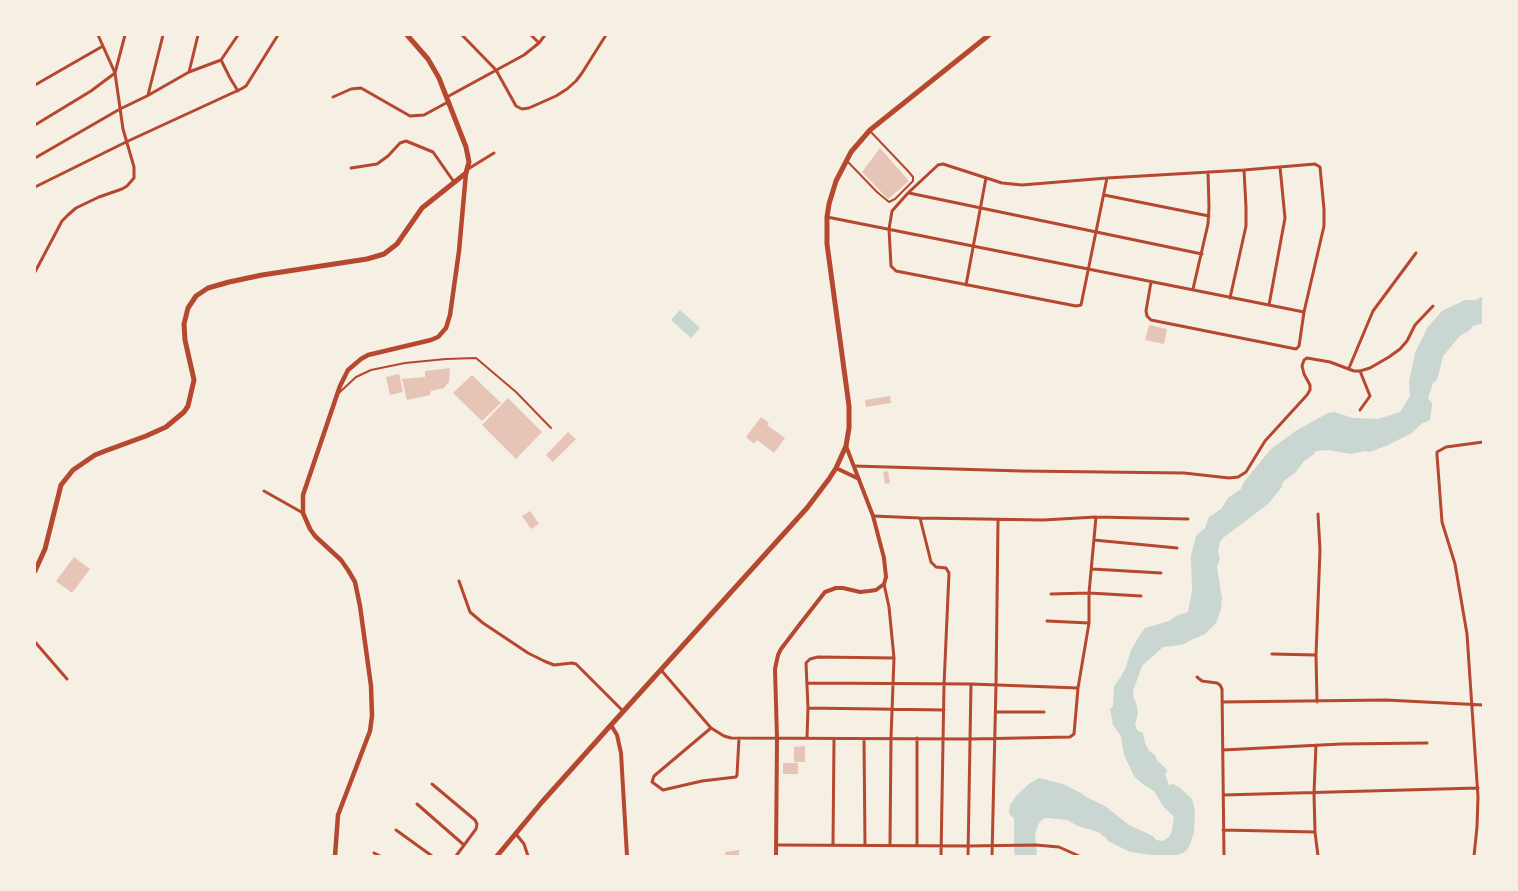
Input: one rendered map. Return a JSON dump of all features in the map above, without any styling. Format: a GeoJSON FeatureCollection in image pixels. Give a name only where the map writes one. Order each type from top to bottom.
{"type":"FeatureCollection","features":[{"type":"Feature","properties":{"kind":"main road"},"geometry":{"type":"LineString","coordinates":[[335,856],[338,815],[370,731],[372,716],[371,686],[355,582],[341,560],[315,536],[303,512],[303,495],[337,396],[348,370],[361,359],[376,353],[431,340],[442,334],[446,328],[450,315],[458,260],[469,162],[466,147],[448,99],[432,65],[408,35]]}},
{"type":"Feature","properties":{"kind":"main road"},"geometry":{"type":"LineString","coordinates":[[497,856],[622,711],[830,479],[846,446],[849,428],[849,406],[827,244],[827,217],[836,181],[851,152],[870,130],[988,35]]}},
{"type":"Feature","properties":{"kind":"main road"},"geometry":{"type":"LineString","coordinates":[[35,570],[45,549],[61,485],[73,470],[95,455],[166,427],[184,412],[188,406],[194,380],[185,340],[184,324],[188,308],[196,296],[208,288],[229,282],[367,259],[384,254],[397,244],[422,208],[467,171]]}},
{"type":"Feature","properties":{"kind":"street"},"geometry":{"type":"LineString","coordinates":[[35,272],[62,220],[76,208],[99,196],[127,186],[134,178],[134,167],[126,142],[115,73],[98,35]]}},
{"type":"Feature","properties":{"kind":"street"},"geometry":{"type":"LineString","coordinates":[[35,125],[92,91],[115,73],[124,35]]}},
{"type":"Feature","properties":{"kind":"street"},"geometry":{"type":"LineString","coordinates":[[147,96],[163,35]]}},
{"type":"Feature","properties":{"kind":"street"},"geometry":{"type":"LineString","coordinates":[[189,72],[198,35]]}},
{"type":"Feature","properties":{"kind":"street"},"geometry":{"type":"LineString","coordinates":[[35,158],[189,72],[221,60],[238,35]]}},
{"type":"Feature","properties":{"kind":"street"},"geometry":{"type":"LineString","coordinates":[[35,187],[246,86],[278,35]]}},
{"type":"Feature","properties":{"kind":"street"},"geometry":{"type":"LineString","coordinates":[[462,35],[496,70],[519,109],[526,109],[567,89],[576,81],[606,35]]}},
{"type":"Feature","properties":{"kind":"street"},"geometry":{"type":"LineString","coordinates":[[531,35],[539,43]]}},
{"type":"Feature","properties":{"kind":"street"},"geometry":{"type":"LineString","coordinates":[[333,97],[351,89],[361,88],[410,116],[424,114],[524,55],[539,43],[545,35]]}},
{"type":"Feature","properties":{"kind":"street"},"geometry":{"type":"LineString","coordinates":[[35,85],[104,46]]}},
{"type":"Feature","properties":{"kind":"street"},"geometry":{"type":"LineString","coordinates":[[221,60],[238,91]]}},
{"type":"Feature","properties":{"kind":"street"},"geometry":{"type":"LineString","coordinates":[[351,168],[377,164],[388,156],[400,143],[406,141],[433,152],[454,182]]}},
{"type":"Feature","properties":{"kind":"street"},"geometry":{"type":"LineString","coordinates":[[467,171],[494,152]]}},
{"type":"Feature","properties":{"kind":"street"},"geometry":{"type":"LineString","coordinates":[[1107,178],[1082,303],[1078,306],[893,269],[890,262],[889,229],[892,211],[935,166],[940,164],[1002,183],[1022,185],[1107,178],[1244,170],[1280,166],[1315,164],[1320,167],[1324,218],[1322,234],[1304,312],[1299,346],[1296,349],[1151,320],[1147,316],[1146,311],[1151,282]]}},
{"type":"Feature","properties":{"kind":"street"},"geometry":{"type":"LineString","coordinates":[[1269,305],[1285,218],[1280,166]]}},
{"type":"Feature","properties":{"kind":"street"},"geometry":{"type":"LineString","coordinates":[[1230,298],[1246,226],[1244,170]]}},
{"type":"Feature","properties":{"kind":"street"},"geometry":{"type":"LineString","coordinates":[[1193,290],[1209,216],[1208,172]]}},
{"type":"Feature","properties":{"kind":"street"},"geometry":{"type":"LineString","coordinates":[[966,285],[986,178]]}},
{"type":"Feature","properties":{"kind":"street"},"geometry":{"type":"LineString","coordinates":[[908,193],[1202,254]]}},
{"type":"Feature","properties":{"kind":"street"},"geometry":{"type":"LineString","coordinates":[[1104,195],[1209,216]]}},
{"type":"Feature","properties":{"kind":"street"},"geometry":{"type":"LineString","coordinates":[[827,217],[1304,312]]}},
{"type":"Feature","properties":{"kind":"street"},"geometry":{"type":"LineString","coordinates":[[1349,368],[1373,312],[1416,253]]}},
{"type":"Feature","properties":{"kind":"street"},"geometry":{"type":"LineString","coordinates":[[854,466],[1184,473],[1229,478],[1238,477],[1246,472],[1265,440],[1307,396],[1310,385],[1302,366],[1304,360],[1307,358],[1330,362],[1360,372],[1390,357],[1400,349],[1408,341],[1415,325],[1433,306]]}},
{"type":"Feature","properties":{"kind":"street"},"geometry":{"type":"LineString","coordinates":[[1360,372],[1370,396],[1360,410]]}},
{"type":"Feature","properties":{"kind":"street"},"geometry":{"type":"LineString","coordinates":[[1474,856],[1478,788],[1465,617],[1455,564],[1442,522],[1437,455],[1438,452],[1446,447],[1483,442]]}},
{"type":"Feature","properties":{"kind":"street"},"geometry":{"type":"LineString","coordinates":[[846,446],[873,516],[886,570],[884,584],[889,607],[894,658],[890,738],[890,845]]}},
{"type":"Feature","properties":{"kind":"street"},"geometry":{"type":"LineString","coordinates":[[836,468],[860,479]]}},
{"type":"Feature","properties":{"kind":"street"},"geometry":{"type":"LineString","coordinates":[[264,491],[303,512]]}},
{"type":"Feature","properties":{"kind":"street"},"geometry":{"type":"LineString","coordinates":[[1317,702],[1316,655],[1320,550],[1318,514]]}},
{"type":"Feature","properties":{"kind":"street"},"geometry":{"type":"LineString","coordinates":[[873,516],[998,520],[1096,517],[1188,519]]}},
{"type":"Feature","properties":{"kind":"street"},"geometry":{"type":"LineString","coordinates":[[660,669],[711,728],[724,736],[739,738],[834,739],[1070,737],[1074,734],[1075,730],[1078,688],[1089,623],[1089,593],[1096,517]]}},
{"type":"Feature","properties":{"kind":"street"},"geometry":{"type":"LineString","coordinates":[[920,518],[933,565],[946,568],[949,573],[940,856]]}},
{"type":"Feature","properties":{"kind":"street"},"geometry":{"type":"LineString","coordinates":[[992,856],[998,520]]}},
{"type":"Feature","properties":{"kind":"street"},"geometry":{"type":"LineString","coordinates":[[1094,540],[1177,548]]}},
{"type":"Feature","properties":{"kind":"street"},"geometry":{"type":"LineString","coordinates":[[1092,569],[1161,573]]}},
{"type":"Feature","properties":{"kind":"street"},"geometry":{"type":"LineString","coordinates":[[459,581],[470,612],[483,623],[528,653],[544,661],[554,665],[576,664],[622,711]]}},
{"type":"Feature","properties":{"kind":"street"},"geometry":{"type":"LineString","coordinates":[[776,856],[777,738],[775,669],[781,650],[825,592],[836,588],[860,592],[869,591],[876,590],[884,584]]}},
{"type":"Feature","properties":{"kind":"street"},"geometry":{"type":"LineString","coordinates":[[1051,594],[1089,593],[1140,596]]}},
{"type":"Feature","properties":{"kind":"street"},"geometry":{"type":"LineString","coordinates":[[1047,621],[1089,623]]}},
{"type":"Feature","properties":{"kind":"street"},"geometry":{"type":"LineString","coordinates":[[35,642],[67,679]]}},
{"type":"Feature","properties":{"kind":"street"},"geometry":{"type":"LineString","coordinates":[[1272,654],[1316,655]]}},
{"type":"Feature","properties":{"kind":"street"},"geometry":{"type":"LineString","coordinates":[[807,738],[806,663],[810,658],[894,658]]}},
{"type":"Feature","properties":{"kind":"street"},"geometry":{"type":"LineString","coordinates":[[1197,677],[1202,681],[1220,685],[1222,689],[1224,856]]}},
{"type":"Feature","properties":{"kind":"street"},"geometry":{"type":"LineString","coordinates":[[807,683],[972,684],[1078,688]]}},
{"type":"Feature","properties":{"kind":"street"},"geometry":{"type":"LineString","coordinates":[[968,856],[972,684]]}},
{"type":"Feature","properties":{"kind":"street"},"geometry":{"type":"LineString","coordinates":[[1222,702],[1386,700],[1483,705]]}},
{"type":"Feature","properties":{"kind":"street"},"geometry":{"type":"LineString","coordinates":[[808,708],[944,710]]}},
{"type":"Feature","properties":{"kind":"street"},"geometry":{"type":"LineString","coordinates":[[996,712],[1044,712]]}},
{"type":"Feature","properties":{"kind":"street"},"geometry":{"type":"LineString","coordinates":[[610,725],[617,735],[622,753],[627,856]]}},
{"type":"Feature","properties":{"kind":"street"},"geometry":{"type":"LineString","coordinates":[[711,728],[654,776],[652,782],[663,790],[702,781],[736,777],[739,738]]}},
{"type":"Feature","properties":{"kind":"street"},"geometry":{"type":"LineString","coordinates":[[864,738],[865,845]]}},
{"type":"Feature","properties":{"kind":"street"},"geometry":{"type":"LineString","coordinates":[[917,738],[917,846]]}},
{"type":"Feature","properties":{"kind":"street"},"geometry":{"type":"LineString","coordinates":[[833,845],[834,739]]}},
{"type":"Feature","properties":{"kind":"street"},"geometry":{"type":"LineString","coordinates":[[1223,750],[1316,745],[1427,743]]}},
{"type":"Feature","properties":{"kind":"street"},"geometry":{"type":"LineString","coordinates":[[1316,745],[1314,792],[1318,856]]}},
{"type":"Feature","properties":{"kind":"street"},"geometry":{"type":"LineString","coordinates":[[432,784],[475,820],[477,824],[476,829],[456,856]]}},
{"type":"Feature","properties":{"kind":"street"},"geometry":{"type":"LineString","coordinates":[[1223,795],[1478,788]]}},
{"type":"Feature","properties":{"kind":"street"},"geometry":{"type":"LineString","coordinates":[[417,804],[464,846]]}},
{"type":"Feature","properties":{"kind":"street"},"geometry":{"type":"LineString","coordinates":[[396,830],[432,856]]}},
{"type":"Feature","properties":{"kind":"street"},"geometry":{"type":"LineString","coordinates":[[1223,830],[1315,832]]}},
{"type":"Feature","properties":{"kind":"street"},"geometry":{"type":"LineString","coordinates":[[516,834],[524,844],[528,856]]}},
{"type":"Feature","properties":{"kind":"street"},"geometry":{"type":"LineString","coordinates":[[777,845],[1036,845],[1059,848],[1079,856]]}},
{"type":"Feature","properties":{"kind":"street"},"geometry":{"type":"LineString","coordinates":[[374,852],[380,856]]}},
{"type":"Feature","properties":{"kind":"lane"},"geometry":{"type":"LineString","coordinates":[[846,160],[887,201],[895,200],[913,181],[913,177],[908,171],[870,130]]}},
{"type":"Feature","properties":{"kind":"lane"},"geometry":{"type":"LineString","coordinates":[[337,396],[356,377],[371,370],[405,363],[476,358],[516,392],[551,428]]}},
{"type":"Feature","properties":{"kind":"shaded area"},"geometry":{"type":"Polygon","coordinates":[[[1483,296],[1483,323],[1473,326],[1460,336],[1443,356],[1438,377],[1433,383],[1428,398],[1432,403],[1430,420],[1421,424],[1412,433],[1370,452],[1365,451],[1351,454],[1328,450],[1316,451],[1304,461],[1296,472],[1284,481],[1282,487],[1268,504],[1220,542],[1218,552],[1220,559],[1217,567],[1222,598],[1221,609],[1216,623],[1205,634],[1186,643],[1163,647],[1142,666],[1133,691],[1138,713],[1135,725],[1137,730],[1143,733],[1149,751],[1155,755],[1157,760],[1166,769],[1167,772],[1165,774],[1169,785],[1173,784],[1180,788],[1192,799],[1195,810],[1194,832],[1187,850],[1173,856],[1130,852],[1108,841],[1098,832],[1078,826],[1067,820],[1048,818],[1043,819],[1039,823],[1035,834],[1037,856],[1015,856],[1014,818],[1009,812],[1010,805],[1016,796],[1030,783],[1039,778],[1063,784],[1081,793],[1105,806],[1129,825],[1153,836],[1156,840],[1163,841],[1169,837],[1174,817],[1163,806],[1154,791],[1134,776],[1124,755],[1121,736],[1113,725],[1110,709],[1113,706],[1114,686],[1126,667],[1131,650],[1145,628],[1169,621],[1176,616],[1188,612],[1192,591],[1191,556],[1196,536],[1205,528],[1209,517],[1221,509],[1228,498],[1241,489],[1251,473],[1271,449],[1297,430],[1328,413],[1334,412],[1353,418],[1378,419],[1400,412],[1410,396],[1409,382],[1415,353],[1427,328],[1442,311],[1465,300],[1476,300],[1483,296]]]}},
{"type":"Feature","properties":{"kind":"shaded area"},"geometry":{"type":"Polygon","coordinates":[[[680,310],[700,328],[691,338],[671,320],[680,310]]]}},
{"type":"Feature","properties":{"kind":"building"},"geometry":{"type":"Polygon","coordinates":[[[880,148],[909,181],[888,199],[862,172],[880,148]]]}},
{"type":"Feature","properties":{"kind":"building"},"geometry":{"type":"Polygon","coordinates":[[[1149,325],[1167,329],[1164,344],[1145,340],[1149,325]]]}},
{"type":"Feature","properties":{"kind":"building"},"geometry":{"type":"Polygon","coordinates":[[[450,368],[449,382],[444,388],[431,391],[430,395],[407,400],[402,379],[425,377],[425,371],[450,368]]]}},
{"type":"Feature","properties":{"kind":"building"},"geometry":{"type":"Polygon","coordinates":[[[399,374],[403,392],[390,395],[386,377],[399,374]]]}},
{"type":"Feature","properties":{"kind":"building"},"geometry":{"type":"Polygon","coordinates":[[[472,375],[501,403],[482,421],[453,393],[472,375]]]}},
{"type":"Feature","properties":{"kind":"building"},"geometry":{"type":"Polygon","coordinates":[[[890,396],[891,403],[866,407],[865,400],[890,396]]]}},
{"type":"Feature","properties":{"kind":"building"},"geometry":{"type":"Polygon","coordinates":[[[508,398],[542,432],[516,459],[482,425],[508,398]]]}},
{"type":"Feature","properties":{"kind":"building"},"geometry":{"type":"Polygon","coordinates":[[[761,417],[769,423],[767,425],[785,438],[774,453],[757,440],[754,444],[746,437],[761,417]]]}},
{"type":"Feature","properties":{"kind":"building"},"geometry":{"type":"Polygon","coordinates":[[[568,432],[576,439],[553,462],[546,455],[568,432]]]}},
{"type":"Feature","properties":{"kind":"building"},"geometry":{"type":"Polygon","coordinates":[[[888,471],[890,483],[885,484],[883,472],[888,471]]]}},
{"type":"Feature","properties":{"kind":"building"},"geometry":{"type":"Polygon","coordinates":[[[530,511],[539,524],[531,529],[522,516],[530,511]]]}},
{"type":"Feature","properties":{"kind":"building"},"geometry":{"type":"Polygon","coordinates":[[[74,557],[90,569],[72,593],[56,581],[74,557]]]}},
{"type":"Feature","properties":{"kind":"building"},"geometry":{"type":"Polygon","coordinates":[[[805,746],[805,762],[794,762],[794,747],[805,746]]]}},
{"type":"Feature","properties":{"kind":"building"},"geometry":{"type":"Polygon","coordinates":[[[783,763],[798,763],[798,774],[783,774],[783,763]]]}},
{"type":"Feature","properties":{"kind":"building"},"geometry":{"type":"Polygon","coordinates":[[[739,850],[739,856],[725,856],[725,852],[739,850]]]}}]}
